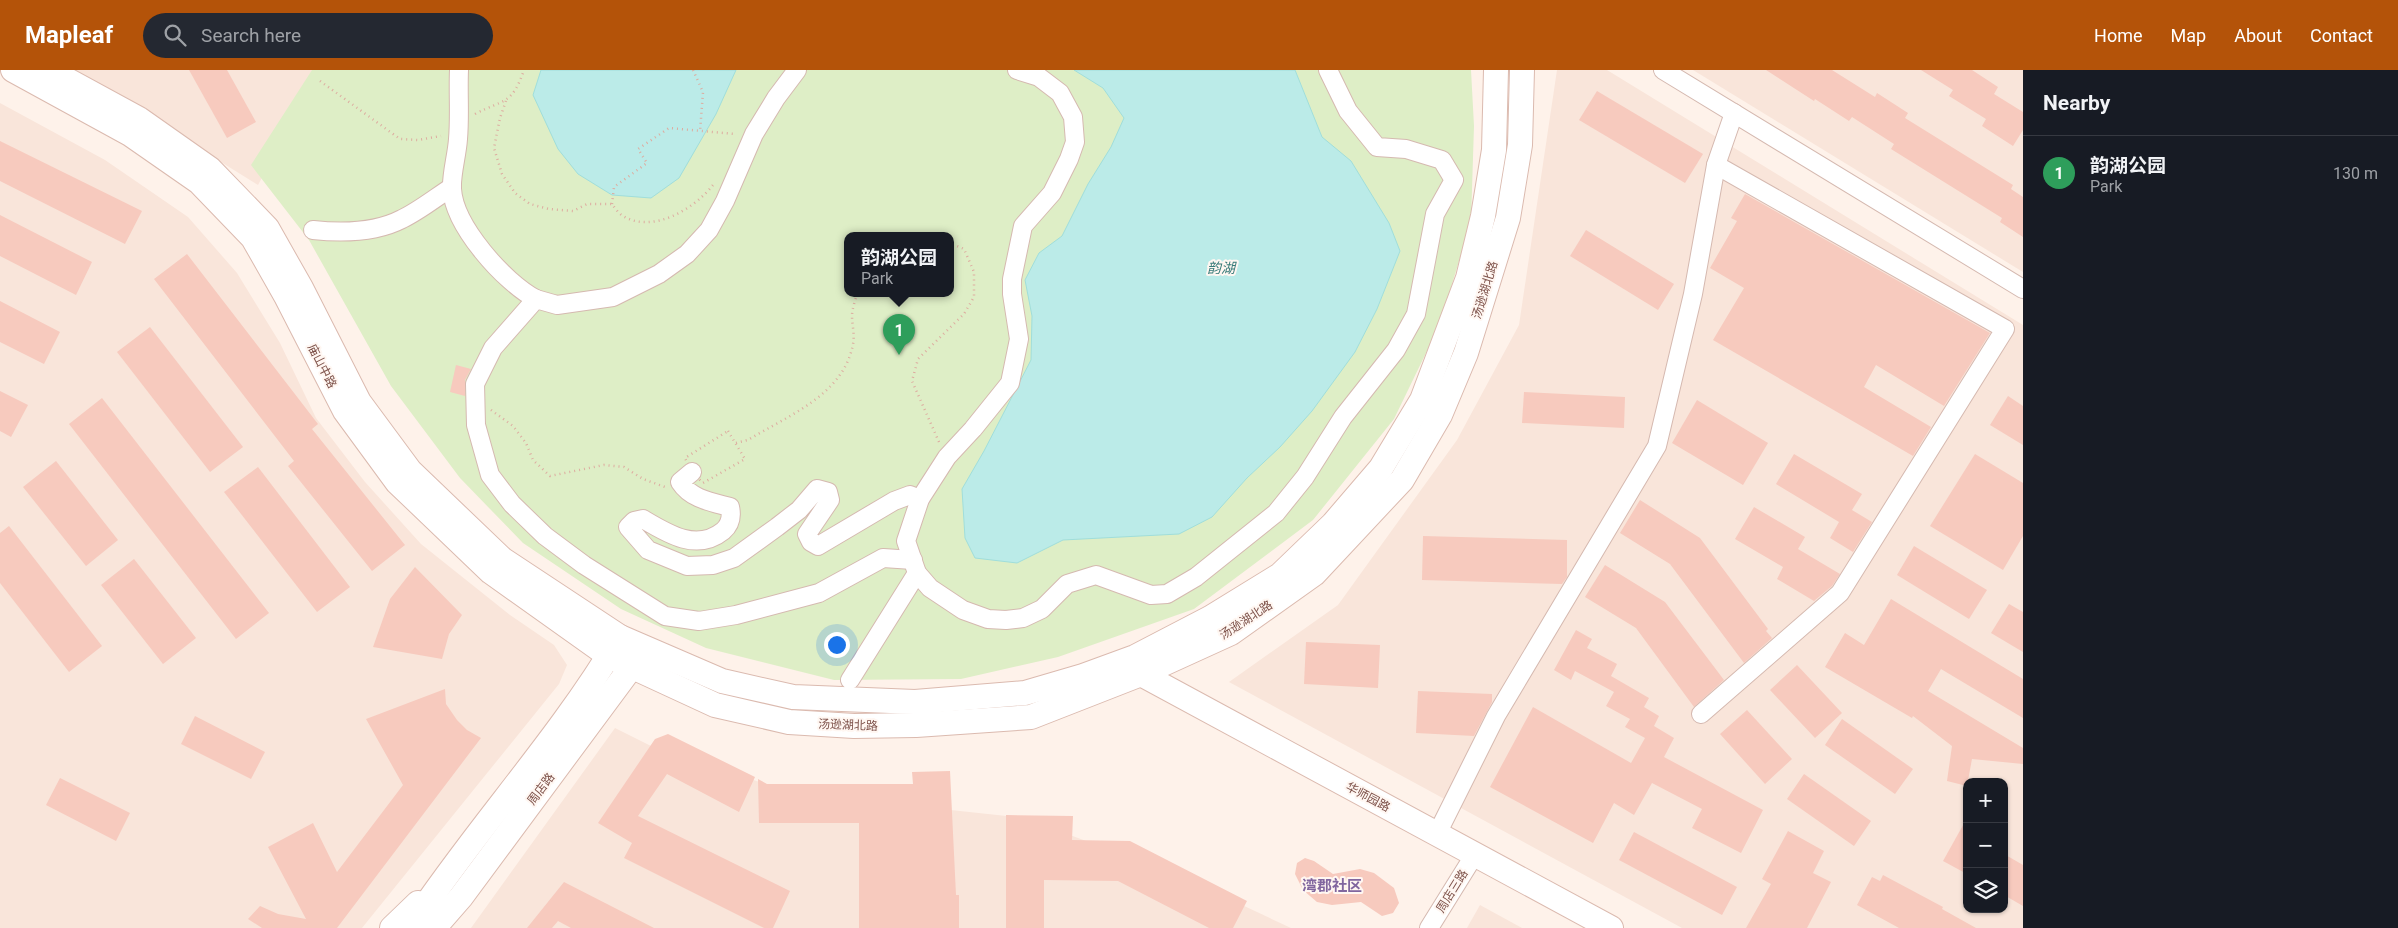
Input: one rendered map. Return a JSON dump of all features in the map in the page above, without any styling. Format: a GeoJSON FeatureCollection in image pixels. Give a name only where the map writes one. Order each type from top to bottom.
{"type":"FeatureCollection","features":[{"type":"Feature","properties":{"kind":"street","name":"庙山中路"},"geometry":{"type":"LineString","coordinates":[[13,70],[130,134],[199,182],[253,238],[286,296],[345,410],[397,482],[491,572],[614,647],[639,658]]}},
{"type":"Feature","properties":{"kind":"street","name":"庙山中路"},"geometry":{"type":"LineString","coordinates":[[49,70],[139,119],[210,169],[267,228],[301,288],[359,402],[410,471],[502,559],[614,647]]}},
{"type":"Feature","properties":{"kind":"street"},"geometry":{"type":"LineString","coordinates":[[459,70],[456,163],[452,187],[454,204],[470,234],[505,277],[523,292],[536,299],[557,305],[613,297],[659,274],[687,254],[709,230],[725,202],[754,134],[776,98],[797,70]]}},
{"type":"Feature","properties":{"kind":"street"},"geometry":{"type":"LineString","coordinates":[[1017,70],[1038,77],[1060,94],[1073,117],[1075,142],[1069,159],[1052,193],[1022,226],[1012,279],[1012,294],[1019,339],[1010,383],[973,429],[947,457],[920,498],[906,541],[915,566],[930,588],[964,610],[988,619],[1023,618],[1042,609],[1067,584],[1096,575],[1150,595],[1167,594],[1196,577],[1276,513],[1305,477],[1343,417],[1383,369],[1416,314],[1435,214],[1454,180],[1442,160],[1406,149],[1377,147],[1348,111],[1328,70]]}},
{"type":"Feature","properties":{"kind":"street","name":"汤逊湖北路"},"geometry":{"type":"LineString","coordinates":[[1138,665],[1280,574],[1334,524],[1381,468],[1422,400],[1468,278],[1484,216],[1494,150],[1496,70]]}},
{"type":"Feature","properties":{"kind":"street","name":"汤逊湖北路"},"geometry":{"type":"LineString","coordinates":[[639,658],[715,704],[789,722],[854,726],[916,725],[1031,717],[1138,665],[1230,633],[1314,574],[1402,480],[1440,415],[1466,352],[1508,218],[1520,145],[1522,70]]}},
{"type":"Feature","properties":{"kind":"street"},"geometry":{"type":"LineString","coordinates":[[1663,70],[2023,289]]}},
{"type":"Feature","properties":{"kind":"street"},"geometry":{"type":"LineString","coordinates":[[1437,834],[1496,716],[1657,446],[1693,294],[1716,165],[1734,113]]}},
{"type":"Feature","properties":{"kind":"street"},"geometry":{"type":"LineString","coordinates":[[1700,714],[1840,593],[2005,329],[1716,165]]}},
{"type":"Feature","properties":{"kind":"street"},"geometry":{"type":"LineString","coordinates":[[313,230],[340,233],[371,228],[401,220],[452,187]]}},
{"type":"Feature","properties":{"kind":"street"},"geometry":{"type":"LineString","coordinates":[[536,299],[493,348],[475,384],[477,400],[476,425],[490,475],[512,504],[545,536],[584,566],[664,616],[699,621],[736,615],[819,593],[883,558],[915,566]]}},
{"type":"Feature","properties":{"kind":"street"},"geometry":{"type":"LineString","coordinates":[[692,472],[680,482],[686,491],[700,498],[730,507],[732,516],[727,528],[713,539],[698,542],[681,539],[643,519],[634,521],[628,527],[648,550],[687,566],[713,565],[734,558],[799,510],[817,489],[828,492],[830,500],[806,534],[811,542],[818,546],[894,500],[910,495],[920,498]]}},
{"type":"Feature","properties":{"kind":"street"},"geometry":{"type":"LineString","coordinates":[[850,680],[915,566]]}},
{"type":"Feature","properties":{"kind":"street","name":"周店路"},"geometry":{"type":"LineString","coordinates":[[410,928],[441,881],[583,696],[614,647]]}},
{"type":"Feature","properties":{"kind":"street","name":"周店路"},"geometry":{"type":"LineString","coordinates":[[434,928],[461,897],[639,658]]}},
{"type":"Feature","properties":{"kind":"street","name":"华师园路"},"geometry":{"type":"LineString","coordinates":[[1138,665],[1437,834],[1611,928]]}},
{"type":"Feature","properties":{"kind":"street","name":"周店三路"},"geometry":{"type":"LineString","coordinates":[[1429,928],[1475,854]]}},
{"type":"Feature","properties":{"kind":"street"},"geometry":{"type":"LineString","coordinates":[[392,928],[441,881]]}},
{"type":"Feature","properties":{"kind":"street"},"geometry":{"type":"LineString","coordinates":[[445,928],[461,897]]}},
{"type":"Feature","properties":{"kind":"path"},"geometry":{"type":"LineString","coordinates":[[524,70],[514,92],[506,101],[500,118],[494,148],[502,174],[514,193],[530,204],[548,209],[573,211],[587,204],[612,204],[623,216],[647,223],[665,219],[704,196],[714,184]]}},
{"type":"Feature","properties":{"kind":"path"},"geometry":{"type":"LineString","coordinates":[[693,70],[703,92],[700,132]]}},
{"type":"Feature","properties":{"kind":"path"},"geometry":{"type":"LineString","coordinates":[[320,81],[400,139],[438,139],[488,107],[506,101]]}},
{"type":"Feature","properties":{"kind":"path"},"geometry":{"type":"LineString","coordinates":[[612,204],[614,187],[647,163],[638,149],[669,128],[700,132],[754,134]]}},
{"type":"Feature","properties":{"kind":"path"},"geometry":{"type":"LineString","coordinates":[[947,457],[932,431],[912,381],[918,359],[964,314],[974,296],[974,272],[964,249],[954,245]]}},
{"type":"Feature","properties":{"kind":"path"},"geometry":{"type":"LineString","coordinates":[[736,443],[748,440],[814,400],[836,381],[846,363],[853,343],[852,314],[856,297]]}},
{"type":"Feature","properties":{"kind":"path"},"geometry":{"type":"LineString","coordinates":[[477,400],[513,426],[526,443],[533,460],[550,476],[604,465],[624,467],[644,480],[667,488],[686,491]]}},
{"type":"Feature","properties":{"kind":"path"},"geometry":{"type":"LineString","coordinates":[[728,431],[736,443],[746,459],[703,483],[692,472],[685,458],[694,450],[728,431]]}},
{"type":"Feature","properties":{"kind":"shaded area"},"geometry":{"type":"Polygon","coordinates":[[[73,70],[320,70],[258,185],[73,70]]]}},
{"type":"Feature","properties":{"kind":"shaded area"},"geometry":{"type":"Polygon","coordinates":[[[1557,70],[1607,70],[2023,325],[2023,928],[1682,928],[1229,682],[1338,605],[1457,440],[1519,325],[1557,70]]]}},
{"type":"Feature","properties":{"kind":"shaded area"},"geometry":{"type":"Polygon","coordinates":[[[1693,70],[2023,70],[2023,272],[1693,70]]]}},
{"type":"Feature","properties":{"kind":"shaded area"},"geometry":{"type":"Polygon","coordinates":[[[0,103],[105,160],[188,217],[237,273],[280,343],[316,418],[365,482],[421,544],[510,615],[554,645],[567,665],[559,684],[362,928],[0,928],[0,103]]]}},
{"type":"Feature","properties":{"kind":"shaded area"},"geometry":{"type":"Polygon","coordinates":[[[615,728],[653,747],[793,793],[1024,818],[1178,875],[1291,928],[471,928],[615,728]]]}},
{"type":"Feature","properties":{"kind":"shaded area"},"geometry":{"type":"Polygon","coordinates":[[[1480,905],[1522,928],[1467,928],[1480,905]]]}},
{"type":"Feature","properties":{"kind":"green space"},"geometry":{"type":"Polygon","coordinates":[[[312,70],[1471,70],[1474,126],[1471,221],[1440,324],[1394,419],[1313,520],[1194,609],[1058,657],[961,679],[834,680],[706,648],[621,609],[523,543],[460,478],[391,386],[309,240],[251,165],[312,70]]]}},
{"type":"Feature","properties":{"kind":"water"},"geometry":{"type":"Polygon","coordinates":[[[541,70],[736,70],[716,114],[679,178],[651,198],[612,195],[578,174],[558,149],[533,95],[541,70]]]}},
{"type":"Feature","properties":{"kind":"water","name":"韵湖"},"geometry":{"type":"Polygon","coordinates":[[[1074,70],[1295,70],[1322,137],[1351,161],[1389,223],[1400,251],[1377,309],[1355,352],[1312,411],[1212,517],[1179,534],[1063,540],[1017,563],[975,558],[965,538],[962,489],[1031,360],[1032,316],[1025,280],[1039,253],[1062,236],[1088,184],[1111,147],[1124,118],[1103,88],[1074,70]]]}},
{"type":"Feature","properties":{"kind":"building"},"geometry":{"type":"Polygon","coordinates":[[[189,70],[227,70],[256,122],[227,138],[189,70]]]}},
{"type":"Feature","properties":{"kind":"building"},"geometry":{"type":"Polygon","coordinates":[[[1766,70],[1832,70],[1875,97],[1877,93],[1908,113],[1905,118],[2013,185],[2011,189],[2023,197],[2023,237],[2000,222],[2002,218],[1891,149],[1894,144],[1852,117],[1849,121],[1815,99],[1814,101],[1766,70]]]}},
{"type":"Feature","properties":{"kind":"building"},"geometry":{"type":"Polygon","coordinates":[[[1921,70],[1972,70],[1998,87],[1994,94],[2023,112],[2023,130],[2013,146],[1982,126],[1986,119],[1949,96],[1953,90],[1921,70]]]}},
{"type":"Feature","properties":{"kind":"building"},"geometry":{"type":"Polygon","coordinates":[[[1597,91],[1703,154],[1685,183],[1579,120],[1597,91]]]}},
{"type":"Feature","properties":{"kind":"building"},"geometry":{"type":"Polygon","coordinates":[[[0,141],[142,211],[125,244],[0,181],[0,141]]]}},
{"type":"Feature","properties":{"kind":"building"},"geometry":{"type":"Polygon","coordinates":[[[1745,194],[1990,333],[1944,406],[1876,365],[1864,387],[1931,427],[1913,456],[1713,340],[1744,288],[1710,268],[1737,221],[1731,218],[1745,194]]]}},
{"type":"Feature","properties":{"kind":"building"},"geometry":{"type":"Polygon","coordinates":[[[0,215],[92,262],[76,295],[0,256],[0,215]]]}},
{"type":"Feature","properties":{"kind":"building"},"geometry":{"type":"Polygon","coordinates":[[[1586,230],[1674,284],[1658,310],[1570,256],[1586,230]]]}},
{"type":"Feature","properties":{"kind":"building"},"geometry":{"type":"Polygon","coordinates":[[[187,254],[318,424],[312,429],[405,545],[372,571],[288,466],[294,461],[154,279],[187,254]]]}},
{"type":"Feature","properties":{"kind":"building"},"geometry":{"type":"Polygon","coordinates":[[[0,301],[60,332],[44,364],[0,342],[0,301]]]}},
{"type":"Feature","properties":{"kind":"building"},"geometry":{"type":"Polygon","coordinates":[[[150,327],[243,447],[210,472],[117,352],[150,327]]]}},
{"type":"Feature","properties":{"kind":"building"},"geometry":{"type":"Polygon","coordinates":[[[456,365],[471,369],[465,380],[465,396],[450,392],[456,365]]]}},
{"type":"Feature","properties":{"kind":"building"},"geometry":{"type":"Polygon","coordinates":[[[0,391],[28,405],[11,437],[0,431],[0,391]]]}},
{"type":"Feature","properties":{"kind":"building"},"geometry":{"type":"Polygon","coordinates":[[[1524,392],[1625,397],[1624,428],[1522,423],[1524,392]]]}},
{"type":"Feature","properties":{"kind":"building"},"geometry":{"type":"Polygon","coordinates":[[[2008,396],[2023,406],[2023,445],[1990,425],[2008,396]]]}},
{"type":"Feature","properties":{"kind":"building"},"geometry":{"type":"Polygon","coordinates":[[[102,398],[269,613],[236,639],[69,424],[102,398]]]}},
{"type":"Feature","properties":{"kind":"building"},"geometry":{"type":"Polygon","coordinates":[[[1697,400],[1768,443],[1743,485],[1672,443],[1697,400]]]}},
{"type":"Feature","properties":{"kind":"building"},"geometry":{"type":"Polygon","coordinates":[[[1794,454],[1862,494],[1852,510],[1872,522],[1853,552],[1830,538],[1839,522],[1776,484],[1794,454]]]}},
{"type":"Feature","properties":{"kind":"building"},"geometry":{"type":"Polygon","coordinates":[[[1975,454],[2023,483],[2023,536],[2003,570],[1930,526],[1975,454]]]}},
{"type":"Feature","properties":{"kind":"building"},"geometry":{"type":"Polygon","coordinates":[[[56,461],[118,540],[86,566],[23,487],[56,461]]]}},
{"type":"Feature","properties":{"kind":"building"},"geometry":{"type":"Polygon","coordinates":[[[258,467],[350,587],[317,612],[224,492],[258,467]]]}},
{"type":"Feature","properties":{"kind":"building"},"geometry":{"type":"Polygon","coordinates":[[[1640,500],[1700,538],[1768,629],[1766,631],[1772,638],[1744,663],[1670,564],[1620,533],[1640,500]]]}},
{"type":"Feature","properties":{"kind":"building"},"geometry":{"type":"Polygon","coordinates":[[[1754,507],[1805,537],[1798,549],[1840,574],[1832,586],[1814,601],[1777,579],[1783,567],[1735,539],[1754,507]]]}},
{"type":"Feature","properties":{"kind":"building"},"geometry":{"type":"Polygon","coordinates":[[[9,526],[102,646],[69,672],[0,583],[0,533],[9,526]]]}},
{"type":"Feature","properties":{"kind":"building"},"geometry":{"type":"Polygon","coordinates":[[[1423,536],[1567,540],[1567,577],[1562,584],[1422,580],[1423,536]]]}},
{"type":"Feature","properties":{"kind":"building"},"geometry":{"type":"Polygon","coordinates":[[[1914,546],[1987,590],[1969,619],[1897,575],[1914,546]]]}},
{"type":"Feature","properties":{"kind":"building"},"geometry":{"type":"Polygon","coordinates":[[[134,559],[196,638],[163,664],[101,585],[134,559]]]}},
{"type":"Feature","properties":{"kind":"building"},"geometry":{"type":"Polygon","coordinates":[[[1605,565],[1665,602],[1724,680],[1694,707],[1636,628],[1585,597],[1605,565]]]}},
{"type":"Feature","properties":{"kind":"building"},"geometry":{"type":"Polygon","coordinates":[[[415,567],[462,615],[449,634],[442,659],[373,647],[390,599],[415,567]]]}},
{"type":"Feature","properties":{"kind":"building"},"geometry":{"type":"Polygon","coordinates":[[[1891,599],[2023,679],[2023,718],[1941,669],[1928,691],[2023,748],[2023,764],[1972,759],[1968,778],[1963,778],[1963,785],[1947,781],[1952,746],[1913,716],[1912,718],[1825,667],[1845,633],[1864,645],[1891,599]]]}},
{"type":"Feature","properties":{"kind":"building"},"geometry":{"type":"Polygon","coordinates":[[[2009,604],[2023,612],[2023,652],[1991,633],[2009,604]]]}},
{"type":"Feature","properties":{"kind":"building"},"geometry":{"type":"Polygon","coordinates":[[[1576,630],[1592,639],[1587,648],[1617,664],[1611,676],[1649,698],[1644,707],[1659,716],[1654,726],[1674,738],[1664,757],[1763,810],[1741,853],[1692,828],[1702,809],[1652,783],[1634,815],[1614,803],[1593,843],[1490,787],[1533,707],[1631,763],[1645,738],[1625,727],[1630,719],[1606,706],[1614,692],[1575,671],[1571,680],[1554,670],[1576,630]]]}},
{"type":"Feature","properties":{"kind":"building"},"geometry":{"type":"Polygon","coordinates":[[[1306,642],[1380,645],[1378,688],[1304,684],[1306,642]]]}},
{"type":"Feature","properties":{"kind":"building"},"geometry":{"type":"Polygon","coordinates":[[[1797,665],[1842,713],[1815,738],[1770,690],[1797,665]]]}},
{"type":"Feature","properties":{"kind":"building"},"geometry":{"type":"Polygon","coordinates":[[[445,689],[446,704],[457,720],[467,730],[481,738],[337,928],[262,928],[248,919],[260,906],[278,914],[306,919],[268,847],[313,823],[337,872],[403,785],[366,719],[445,689]]]}},
{"type":"Feature","properties":{"kind":"building"},"geometry":{"type":"Polygon","coordinates":[[[1418,691],[1492,694],[1492,702],[1474,736],[1416,733],[1418,691]]]}},
{"type":"Feature","properties":{"kind":"building"},"geometry":{"type":"Polygon","coordinates":[[[1747,710],[1792,759],[1765,784],[1720,734],[1747,710]]]}},
{"type":"Feature","properties":{"kind":"building"},"geometry":{"type":"Polygon","coordinates":[[[195,716],[265,752],[251,779],[181,744],[195,716]]]}},
{"type":"Feature","properties":{"kind":"building"},"geometry":{"type":"Polygon","coordinates":[[[1842,719],[1913,769],[1895,794],[1825,745],[1842,719]]]}},
{"type":"Feature","properties":{"kind":"building"},"geometry":{"type":"Polygon","coordinates":[[[668,734],[755,777],[739,812],[667,774],[638,816],[790,891],[773,928],[764,928],[624,858],[632,843],[598,823],[655,739],[668,734]]]}},
{"type":"Feature","properties":{"kind":"building"},"geometry":{"type":"Polygon","coordinates":[[[950,771],[956,895],[959,895],[959,928],[859,928],[859,823],[759,823],[758,779],[767,784],[913,784],[912,772],[950,771]]]}},
{"type":"Feature","properties":{"kind":"building"},"geometry":{"type":"Polygon","coordinates":[[[1804,774],[1871,821],[1854,846],[1787,799],[1804,774]]]}},
{"type":"Feature","properties":{"kind":"building"},"geometry":{"type":"Polygon","coordinates":[[[60,778],[130,813],[116,841],[46,805],[60,778]]]}},
{"type":"Feature","properties":{"kind":"building"},"geometry":{"type":"Polygon","coordinates":[[[1006,815],[1073,816],[1072,840],[1130,841],[1247,901],[1233,928],[1209,928],[1118,881],[1044,880],[1044,928],[1006,928],[1006,815]]]}},
{"type":"Feature","properties":{"kind":"building"},"geometry":{"type":"Polygon","coordinates":[[[1963,825],[1963,872],[1943,861],[1963,825]]]}},
{"type":"Feature","properties":{"kind":"building"},"geometry":{"type":"Polygon","coordinates":[[[1788,831],[1824,851],[1813,873],[1831,882],[1807,928],[1746,928],[1771,884],[1762,879],[1788,831]]]}},
{"type":"Feature","properties":{"kind":"building"},"geometry":{"type":"Polygon","coordinates":[[[1634,832],[1737,887],[1722,915],[1619,860],[1634,832]]]}},
{"type":"Feature","properties":{"kind":"building"},"geometry":{"type":"Polygon","coordinates":[[[2008,856],[2023,865],[2023,906],[2008,897],[2008,856]]]}},
{"type":"Feature","properties":{"kind":"building"},"geometry":{"type":"Polygon","coordinates":[[[1305,858],[1314,861],[1333,874],[1360,869],[1374,873],[1394,888],[1399,903],[1393,913],[1382,916],[1361,902],[1332,905],[1317,902],[1303,890],[1295,874],[1297,863],[1305,858]]]}},
{"type":"Feature","properties":{"kind":"building"},"geometry":{"type":"Polygon","coordinates":[[[1883,875],[1943,907],[1942,909],[1976,928],[1899,928],[1857,905],[1872,877],[1880,881],[1883,875]]]}},
{"type":"Feature","properties":{"kind":"building"},"geometry":{"type":"Polygon","coordinates":[[[564,882],[654,928],[571,928],[558,921],[552,928],[527,928],[564,882]]]}},
{"type":"Feature","properties":{"kind":"place","name":"韵湖公园"},"geometry":{"type":"Point","coordinates":[899,355]}},
{"type":"Feature","properties":{"kind":"district","name":"湾郡社区"},"geometry":{"type":"Point","coordinates":[1332,886]}}]}
